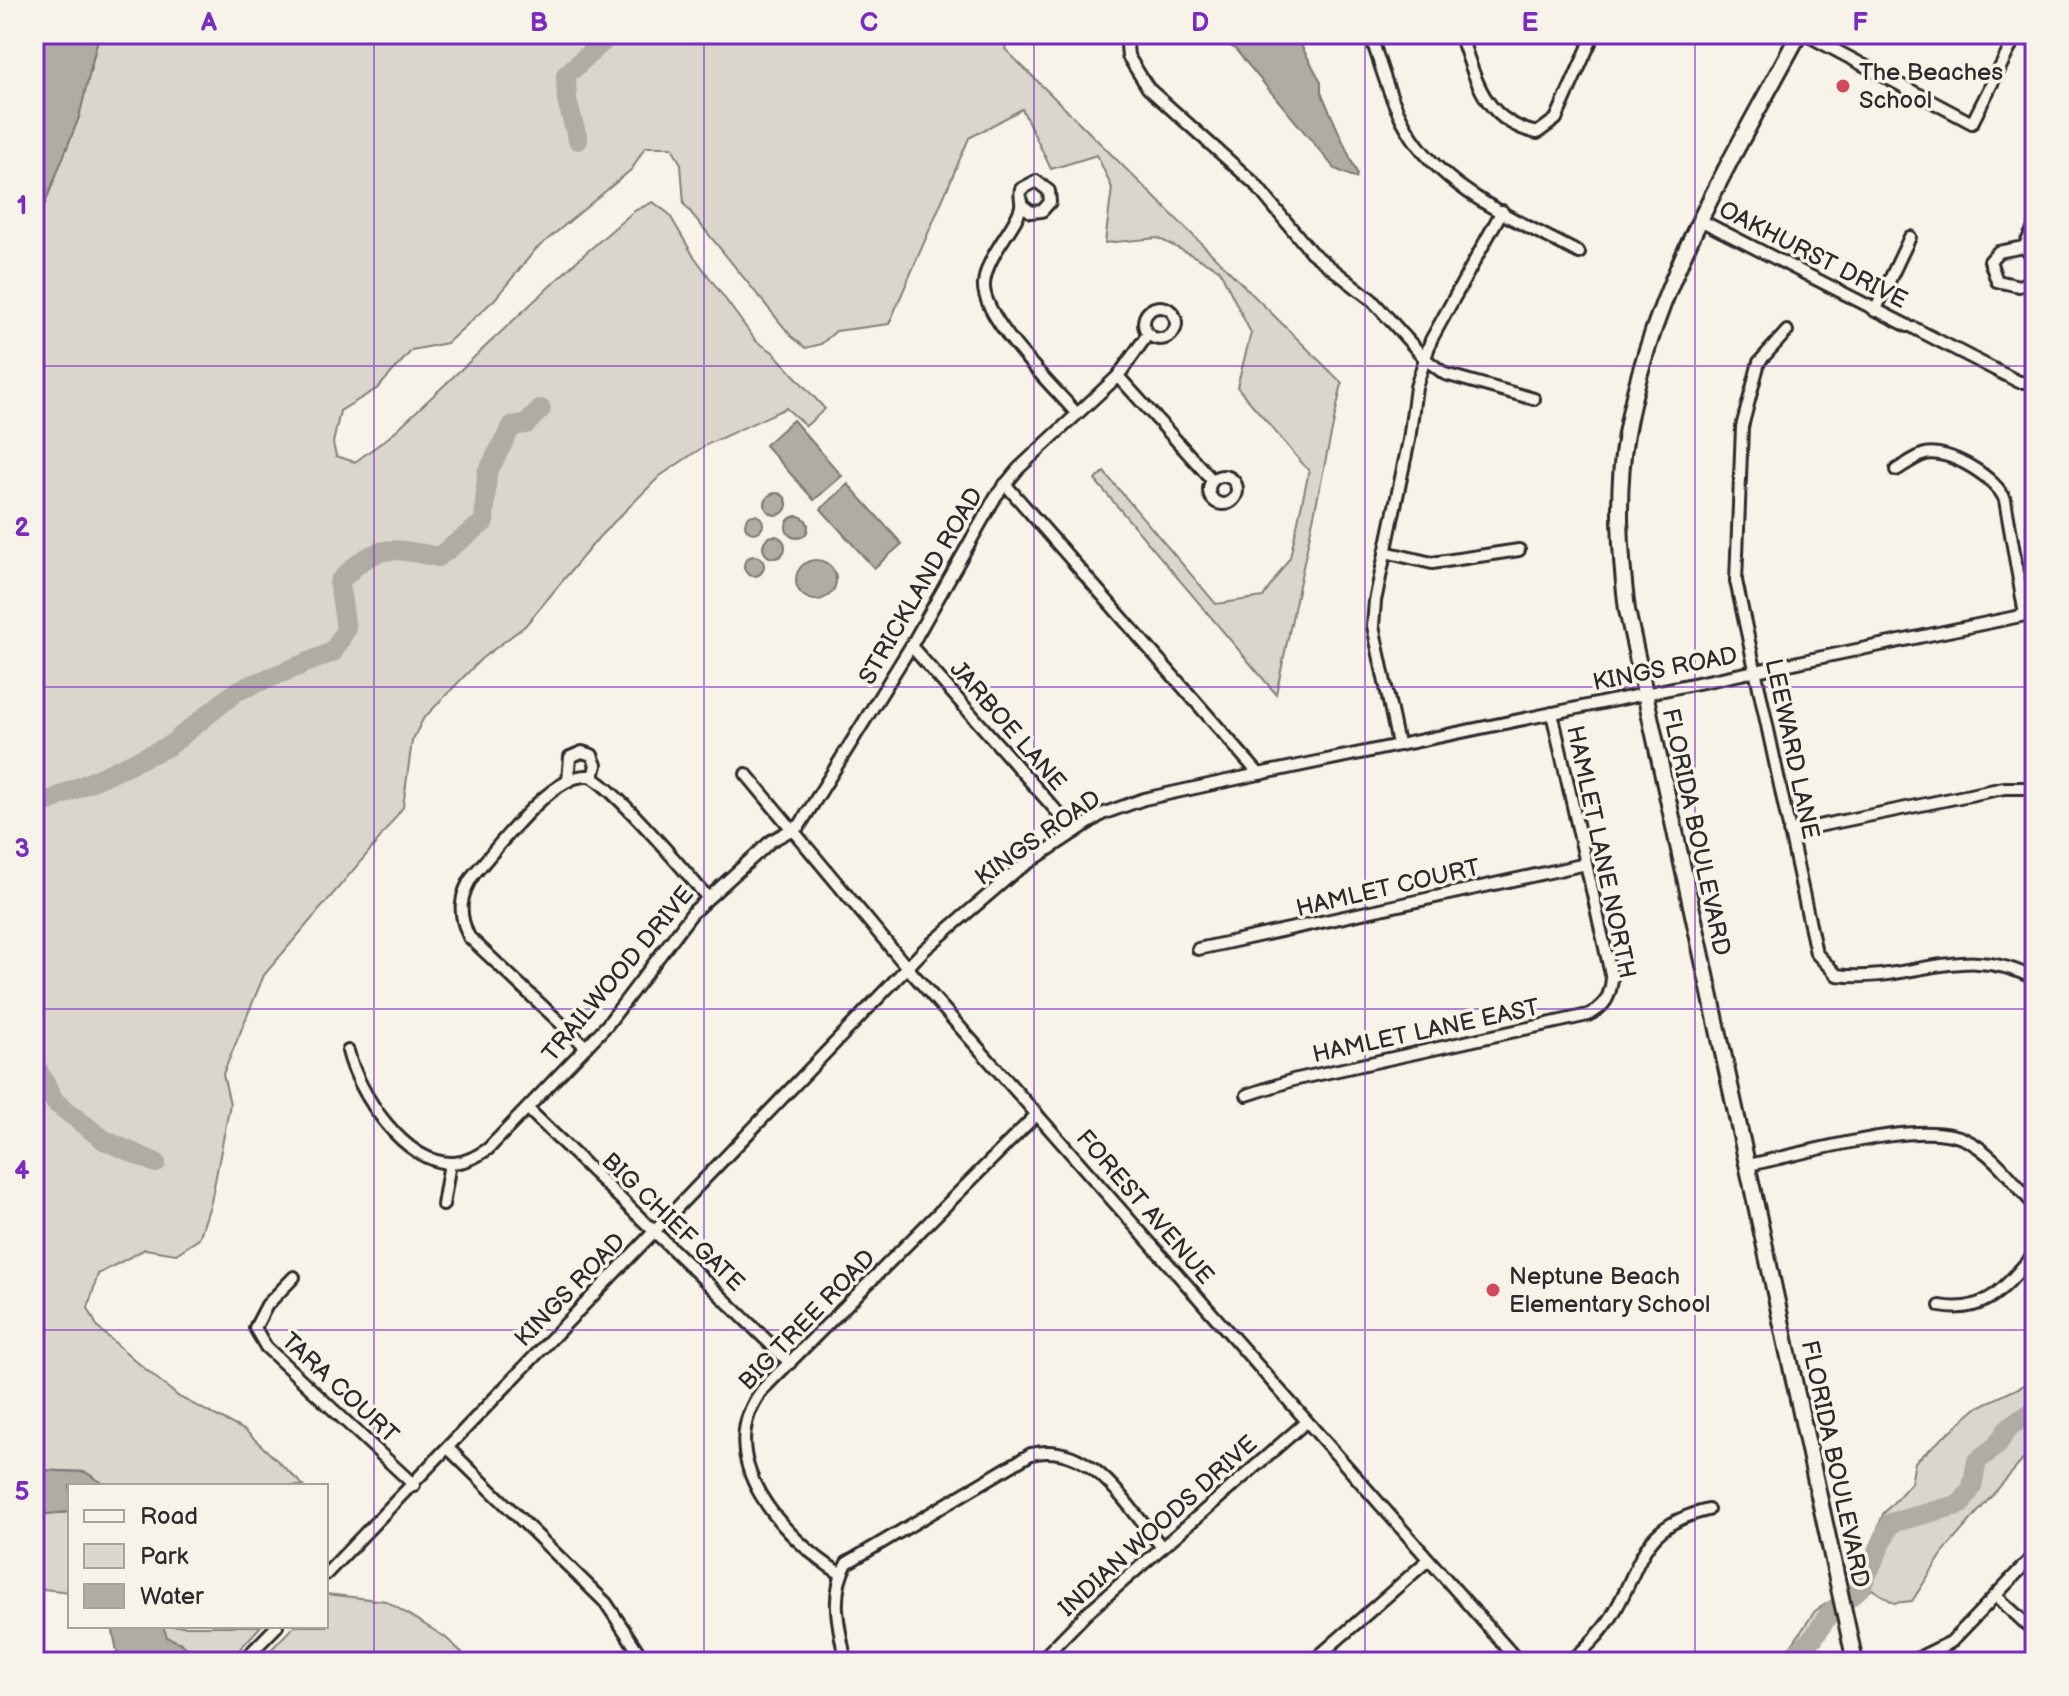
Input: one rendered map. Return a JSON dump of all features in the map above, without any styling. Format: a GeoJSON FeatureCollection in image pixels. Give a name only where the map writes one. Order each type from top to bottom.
{"type":"FeatureCollection","features":[{"type":"Feature","properties":{"kind":"street"},"geometry":{"type":"LineString","coordinates":[[1126,34],[1128,56],[1139,77],[1272,201],[1311,252],[1372,300],[1425,359],[1445,374],[1534,399]]}},
{"type":"Feature","properties":{"kind":"street"},"geometry":{"type":"LineString","coordinates":[[1370,34],[1398,114],[1419,147],[1454,183],[1579,253]]}},
{"type":"Feature","properties":{"kind":"street"},"geometry":{"type":"LineString","coordinates":[[1460,34],[1485,101],[1502,117],[1528,131],[1545,131],[1556,119],[1594,34]]}},
{"type":"Feature","properties":{"kind":"street"},"geometry":{"type":"LineString","coordinates":[[1802,34],[1972,123],[2017,34]]}},
{"type":"Feature","properties":{"kind":"street","name":"FLORIDA BOULEVARD"},"geometry":{"type":"LineString","coordinates":[[1802,34],[1700,220],[1644,361],[1625,436],[1620,506],[1621,564],[1644,692],[1855,1662]]}},
{"type":"Feature","properties":{"kind":"street"},"geometry":{"type":"LineString","coordinates":[[1022,205],[997,246],[984,285],[985,295],[996,319],[1076,413]]}},
{"type":"Feature","properties":{"kind":"street"},"geometry":{"type":"LineString","coordinates":[[1398,744],[1373,626],[1416,387],[1431,340],[1502,211]]}},
{"type":"Feature","properties":{"kind":"street","name":"OAKHURST DRIVE"},"geometry":{"type":"LineString","coordinates":[[1700,220],[2019,382],[2035,382]]}},
{"type":"Feature","properties":{"kind":"street"},"geometry":{"type":"LineString","coordinates":[[2024,247],[2035,226]]}},
{"type":"Feature","properties":{"kind":"street"},"geometry":{"type":"LineString","coordinates":[[1875,311],[1910,237]]}},
{"type":"Feature","properties":{"kind":"street"},"geometry":{"type":"LineString","coordinates":[[2024,247],[2035,260]]}},
{"type":"Feature","properties":{"kind":"street"},"geometry":{"type":"LineString","coordinates":[[2024,247],[1998,252],[1990,261],[1991,272],[1997,281],[2019,286],[2035,279]]}},
{"type":"Feature","properties":{"kind":"street","name":"LEEWARD LANE"},"geometry":{"type":"LineString","coordinates":[[1787,331],[1759,362],[1742,427],[1736,581],[1816,953],[1837,975],[1865,978],[1971,960],[2009,965],[2035,979]]}},
{"type":"Feature","properties":{"kind":"street"},"geometry":{"type":"LineString","coordinates":[[1005,484],[1118,376],[1148,334]]}},
{"type":"Feature","properties":{"kind":"street"},"geometry":{"type":"LineString","coordinates":[[1118,376],[1212,480]]}},
{"type":"Feature","properties":{"kind":"street"},"geometry":{"type":"LineString","coordinates":[[1896,470],[1926,454],[1942,454],[1982,472],[1998,488],[2005,500],[2030,614]]}},
{"type":"Feature","properties":{"kind":"street","name":"STRICKLAND ROAD"},"geometry":{"type":"LineString","coordinates":[[794,830],[911,646],[1005,484],[1259,774]]}},
{"type":"Feature","properties":{"kind":"street"},"geometry":{"type":"LineString","coordinates":[[1385,552],[1432,563],[1519,550]]}},
{"type":"Feature","properties":{"kind":"street","name":"KINGS ROAD"},"geometry":{"type":"LineString","coordinates":[[328,1572],[449,1449],[906,966],[1016,871],[1121,805],[1644,692],[2030,614]]}},
{"type":"Feature","properties":{"kind":"street","name":"JARBOE LANE"},"geometry":{"type":"LineString","coordinates":[[911,646],[1075,832]]}},
{"type":"Feature","properties":{"kind":"street","name":"HAMLET LANE NORTH"},"geometry":{"type":"LineString","coordinates":[[1552,713],[1612,979],[1608,998]]}},
{"type":"Feature","properties":{"kind":"street"},"geometry":{"type":"LineString","coordinates":[[568,781],[570,757],[582,752],[592,755],[596,765],[593,777]]}},
{"type":"Feature","properties":{"kind":"street","name":"FOREST AVENUE"},"geometry":{"type":"LineString","coordinates":[[746,774],[906,966],[1519,1662]]}},
{"type":"Feature","properties":{"kind":"street"},"geometry":{"type":"LineString","coordinates":[[586,1047],[476,947],[463,924],[461,912],[463,897],[474,874],[534,808],[568,781],[593,777]]}},
{"type":"Feature","properties":{"kind":"street"},"geometry":{"type":"LineString","coordinates":[[593,777],[618,799],[707,897]]}},
{"type":"Feature","properties":{"kind":"street"},"geometry":{"type":"LineString","coordinates":[[1789,832],[2004,788],[2035,788]]}},
{"type":"Feature","properties":{"kind":"street","name":"TRAILWOOD DRIVE"},"geometry":{"type":"LineString","coordinates":[[450,1163],[468,1161],[488,1149],[529,1110],[607,1025],[672,937],[707,897],[771,841],[794,830]]}},
{"type":"Feature","properties":{"kind":"street","name":"HAMLET COURT"},"geometry":{"type":"LineString","coordinates":[[1198,949],[1586,864]]}},
{"type":"Feature","properties":{"kind":"street","name":"HAMLET LANE EAST"},"geometry":{"type":"LineString","coordinates":[[1247,1095],[1293,1080],[1588,1015],[1599,1010],[1608,998]]}},
{"type":"Feature","properties":{"kind":"street"},"geometry":{"type":"LineString","coordinates":[[348,1051],[354,1074],[370,1103],[390,1128],[430,1157],[450,1163],[443,1205]]}},
{"type":"Feature","properties":{"kind":"street","name":"BIG CHIEF GATE"},"geometry":{"type":"LineString","coordinates":[[529,1110],[790,1363]]}},
{"type":"Feature","properties":{"kind":"street","name":"BIG TREE ROAD"},"geometry":{"type":"LineString","coordinates":[[841,1574],[820,1561],[777,1517],[754,1484],[746,1464],[743,1443],[750,1410],[763,1389],[1037,1114]]}},
{"type":"Feature","properties":{"kind":"street"},"geometry":{"type":"LineString","coordinates":[[1748,1165],[1901,1134],[1945,1132],[1984,1151],[2035,1206]]}},
{"type":"Feature","properties":{"kind":"street"},"geometry":{"type":"LineString","coordinates":[[1940,1306],[1960,1310],[1980,1305],[2035,1253]]}},
{"type":"Feature","properties":{"kind":"street","name":"TARA COURT"},"geometry":{"type":"LineString","coordinates":[[294,1277],[267,1305],[255,1328],[266,1347],[414,1485]]}},
{"type":"Feature","properties":{"kind":"street","name":"INDIAN WOODS DRIVE"},"geometry":{"type":"LineString","coordinates":[[1039,1662],[1088,1612],[1306,1422]]}},
{"type":"Feature","properties":{"kind":"street"},"geometry":{"type":"LineString","coordinates":[[449,1449],[606,1603],[645,1662]]}},
{"type":"Feature","properties":{"kind":"street"},"geometry":{"type":"LineString","coordinates":[[846,1662],[836,1607],[841,1574],[858,1553],[1018,1460],[1042,1451],[1061,1452],[1088,1464],[1162,1547]]}},
{"type":"Feature","properties":{"kind":"street"},"geometry":{"type":"LineString","coordinates":[[1570,1662],[1603,1630],[1651,1539],[1675,1520],[1708,1510]]}},
{"type":"Feature","properties":{"kind":"street"},"geometry":{"type":"LineString","coordinates":[[1910,1662],[1951,1642],[2035,1554]]}},
{"type":"Feature","properties":{"kind":"street"},"geometry":{"type":"LineString","coordinates":[[1312,1662],[1427,1561]]}},
{"type":"Feature","properties":{"kind":"street"},"geometry":{"type":"LineString","coordinates":[[1997,1597],[2035,1632]]}},
{"type":"Feature","properties":{"kind":"street"},"geometry":{"type":"LineString","coordinates":[[242,1662],[275,1628]]}},
{"type":"Feature","properties":{"kind":"green space"},"geometry":{"type":"Polygon","coordinates":[[[99,34],[1011,34],[1005,49],[1342,383],[1276,694],[1095,480],[1104,472],[1216,604],[1263,597],[1290,557],[1309,471],[1237,387],[1251,333],[1219,269],[1158,238],[1105,243],[1112,188],[1097,155],[1051,169],[1022,109],[969,138],[889,324],[836,331],[821,344],[806,348],[791,336],[684,204],[681,164],[672,147],[645,147],[632,169],[535,250],[495,299],[447,343],[412,350],[378,388],[340,411],[333,443],[336,456],[355,462],[389,437],[581,257],[634,211],[653,202],[669,214],[693,255],[756,341],[773,352],[825,409],[806,426],[786,408],[706,445],[660,476],[600,536],[525,626],[481,659],[423,719],[412,741],[403,807],[264,975],[223,1074],[230,1104],[211,1202],[199,1239],[176,1254],[145,1249],[98,1274],[88,1308],[98,1328],[179,1397],[246,1431],[302,1484],[104,1484],[85,1472],[34,1470],[34,231],[79,117],[99,34]]]}},
{"type":"Feature","properties":{"kind":"green space"},"geometry":{"type":"Polygon","coordinates":[[[2035,1380],[2035,1446],[1945,1550],[1912,1601],[1894,1603],[1872,1589],[1857,1602],[1852,1576],[1865,1565],[1883,1514],[1911,1483],[1915,1462],[1978,1407],[2035,1380]]]}},
{"type":"Feature","properties":{"kind":"green space"},"geometry":{"type":"Polygon","coordinates":[[[68,1512],[68,1592],[34,1588],[34,1515],[68,1512]]]}},
{"type":"Feature","properties":{"kind":"green space"},"geometry":{"type":"Polygon","coordinates":[[[328,1594],[386,1601],[445,1637],[472,1662],[259,1662],[292,1628],[328,1628],[328,1594]]]}},
{"type":"Feature","properties":{"kind":"green space"},"geometry":{"type":"Polygon","coordinates":[[[1829,1602],[1833,1624],[1815,1647],[1824,1650],[1830,1662],[1776,1662],[1783,1658],[1815,1611],[1829,1602]]]}},
{"type":"Feature","properties":{"kind":"green space"},"geometry":{"type":"Polygon","coordinates":[[[164,1628],[259,1628],[228,1662],[202,1662],[181,1643],[166,1637],[164,1628]]]}},
{"type":"Feature","properties":{"kind":"water"},"geometry":{"type":"Polygon","coordinates":[[[34,34],[99,34],[79,117],[34,231],[34,34]]]}},
{"type":"Feature","properties":{"kind":"water"},"geometry":{"type":"Polygon","coordinates":[[[1211,34],[1295,34],[1321,82],[1321,92],[1357,173],[1356,178],[1335,169],[1236,50],[1224,41],[1216,41],[1211,34]]]}},
{"type":"Feature","properties":{"kind":"water"},"geometry":{"type":"Polygon","coordinates":[[[793,420],[842,476],[814,500],[765,445],[793,420]]]}},
{"type":"Feature","properties":{"kind":"water"},"geometry":{"type":"Polygon","coordinates":[[[848,484],[902,544],[874,568],[821,509],[848,484]]]}},
{"type":"Feature","properties":{"kind":"water"},"geometry":{"type":"Polygon","coordinates":[[[776,493],[784,496],[787,504],[784,512],[776,515],[768,512],[765,504],[768,496],[776,493]]]}},
{"type":"Feature","properties":{"kind":"water"},"geometry":{"type":"Polygon","coordinates":[[[754,515],[763,524],[754,533],[745,524],[754,515]]]}},
{"type":"Feature","properties":{"kind":"water"},"geometry":{"type":"Polygon","coordinates":[[[797,516],[805,519],[808,527],[805,535],[797,538],[789,535],[786,527],[789,519],[797,516]]]}},
{"type":"Feature","properties":{"kind":"water"},"geometry":{"type":"Polygon","coordinates":[[[774,536],[782,539],[785,547],[782,555],[774,558],[766,555],[763,547],[766,539],[774,536]]]}},
{"type":"Feature","properties":{"kind":"water"},"geometry":{"type":"Polygon","coordinates":[[[754,556],[761,559],[764,566],[761,573],[754,576],[747,573],[744,566],[747,559],[754,556]]]}},
{"type":"Feature","properties":{"kind":"water"},"geometry":{"type":"Polygon","coordinates":[[[816,560],[830,566],[836,580],[830,594],[816,600],[802,594],[796,580],[802,566],[816,560]]]}},
{"type":"Feature","properties":{"kind":"water"},"geometry":{"type":"Polygon","coordinates":[[[34,1470],[85,1472],[104,1484],[68,1484],[68,1512],[34,1515],[34,1470]]]}},
{"type":"Feature","properties":{"kind":"water"},"geometry":{"type":"Polygon","coordinates":[[[112,1628],[164,1628],[167,1637],[181,1643],[202,1662],[119,1662],[112,1628]]]}},
{"type":"Feature","properties":{"kind":"waterway"},"geometry":{"type":"LineString","coordinates":[[578,140],[567,101],[566,75],[611,34]]}},
{"type":"Feature","properties":{"kind":"waterway"},"geometry":{"type":"LineString","coordinates":[[34,801],[49,801],[169,746],[237,691],[333,652],[346,629],[339,582],[363,560],[384,551],[407,551],[438,557],[484,522],[487,473],[512,426],[526,424],[541,409]]}},
{"type":"Feature","properties":{"kind":"waterway"},"geometry":{"type":"LineString","coordinates":[[34,1063],[55,1102],[104,1140],[156,1163]]}},
{"type":"Feature","properties":{"kind":"waterway"},"geometry":{"type":"LineString","coordinates":[[1788,1662],[1814,1637],[1829,1614],[1861,1587],[1891,1523],[1961,1504],[1972,1487],[1977,1461],[1997,1445],[2009,1427],[2035,1410]]}},
{"type":"Feature","properties":{"kind":"place","name":"The Beaches School"},"geometry":{"type":"Point","coordinates":[1843,86]}},
{"type":"Feature","properties":{"kind":"place","name":"Neptune Beach Elementary School"},"geometry":{"type":"Point","coordinates":[1493,1290]}}]}
